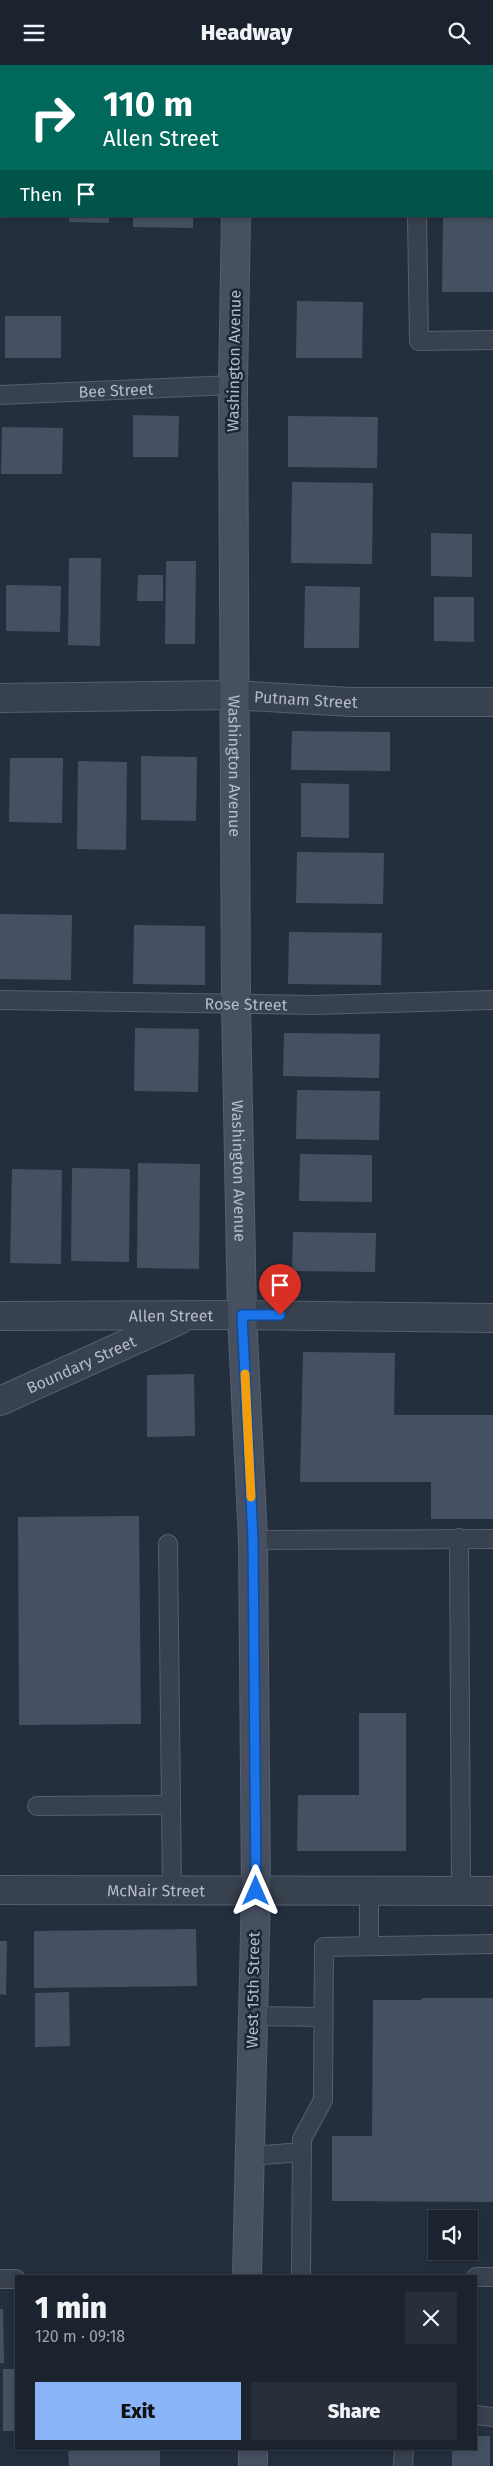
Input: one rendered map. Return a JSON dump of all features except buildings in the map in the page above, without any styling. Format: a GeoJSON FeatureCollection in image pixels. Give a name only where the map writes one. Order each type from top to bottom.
{"type":"FeatureCollection","features":[{"type":"Feature","properties":{"kind":"main road","name":"Washington Avenue"},"geometry":{"type":"LineString","coordinates":[[236,217],[233,385],[233,695],[242,1315]]}},
{"type":"Feature","properties":{"kind":"main road","name":"West 15th Street"},"geometry":{"type":"LineString","coordinates":[[242,1315],[253,1539],[256,1891],[247,2275]]}},
{"type":"Feature","properties":{"kind":"main road"},"geometry":{"type":"LineString","coordinates":[[253,2450],[253,2466]]}},
{"type":"Feature","properties":{"kind":"street","name":"Putnam Street"},"geometry":{"type":"LineString","coordinates":[[0,698],[233,695],[351,702],[493,702]]}},
{"type":"Feature","properties":{"kind":"street","name":"Boundary Street"},"geometry":{"type":"LineString","coordinates":[[0,1401],[190,1315]]}},
{"type":"Feature","properties":{"kind":"street","name":"Allen Street"},"geometry":{"type":"LineString","coordinates":[[0,1316],[242,1315],[493,1318]]}},
{"type":"Feature","properties":{"kind":"street","name":"McNair Street"},"geometry":{"type":"LineString","coordinates":[[0,1890],[493,1891]]}},
{"type":"Feature","properties":{"kind":"lane"},"geometry":{"type":"LineString","coordinates":[[417,217],[419,341],[493,340]]}},
{"type":"Feature","properties":{"kind":"lane","name":"Bee Street"},"geometry":{"type":"LineString","coordinates":[[0,395],[233,385]]}},
{"type":"Feature","properties":{"kind":"lane","name":"Rose Street"},"geometry":{"type":"LineString","coordinates":[[0,1000],[314,1005],[493,1000]]}},
{"type":"Feature","properties":{"kind":"lane"},"geometry":{"type":"LineString","coordinates":[[253,1539],[493,1539]]}},
{"type":"Feature","properties":{"kind":"lane"},"geometry":{"type":"LineString","coordinates":[[459,1539],[460,1891]]}},
{"type":"Feature","properties":{"kind":"lane"},"geometry":{"type":"LineString","coordinates":[[168,1544],[172,1890]]}},
{"type":"Feature","properties":{"kind":"lane"},"geometry":{"type":"LineString","coordinates":[[37,1806],[171,1805]]}},
{"type":"Feature","properties":{"kind":"lane"},"geometry":{"type":"LineString","coordinates":[[368,1891],[369,1945]]}},
{"type":"Feature","properties":{"kind":"lane"},"geometry":{"type":"LineString","coordinates":[[301,2275],[302,2139],[323,2100],[324,1947],[493,1944]]}},
{"type":"Feature","properties":{"kind":"lane"},"geometry":{"type":"LineString","coordinates":[[252,2017],[323,2017]]}},
{"type":"Feature","properties":{"kind":"lane"},"geometry":{"type":"LineString","coordinates":[[250,2156],[302,2152]]}},
{"type":"Feature","properties":{"kind":"lane"},"geometry":{"type":"LineString","coordinates":[[477,2277],[493,2277]]}},
{"type":"Feature","properties":{"kind":"lane"},"geometry":{"type":"LineString","coordinates":[[0,2279],[15,2279]]}},
{"type":"Feature","properties":{"kind":"lane"},"geometry":{"type":"LineString","coordinates":[[477,2415],[493,2417]]}},
{"type":"Feature","properties":{"kind":"lane"},"geometry":{"type":"LineString","coordinates":[[403,2466],[404,2450]]}},
{"type":"Feature","properties":{"kind":"slow traffic"},"geometry":{"type":"LineString","coordinates":[[245,1374],[251,1497]]}},
{"type":"Feature","properties":{"kind":"route"},"geometry":{"type":"LineString","coordinates":[[256,1891],[253,1539],[242,1315],[280,1315]]}}]}
